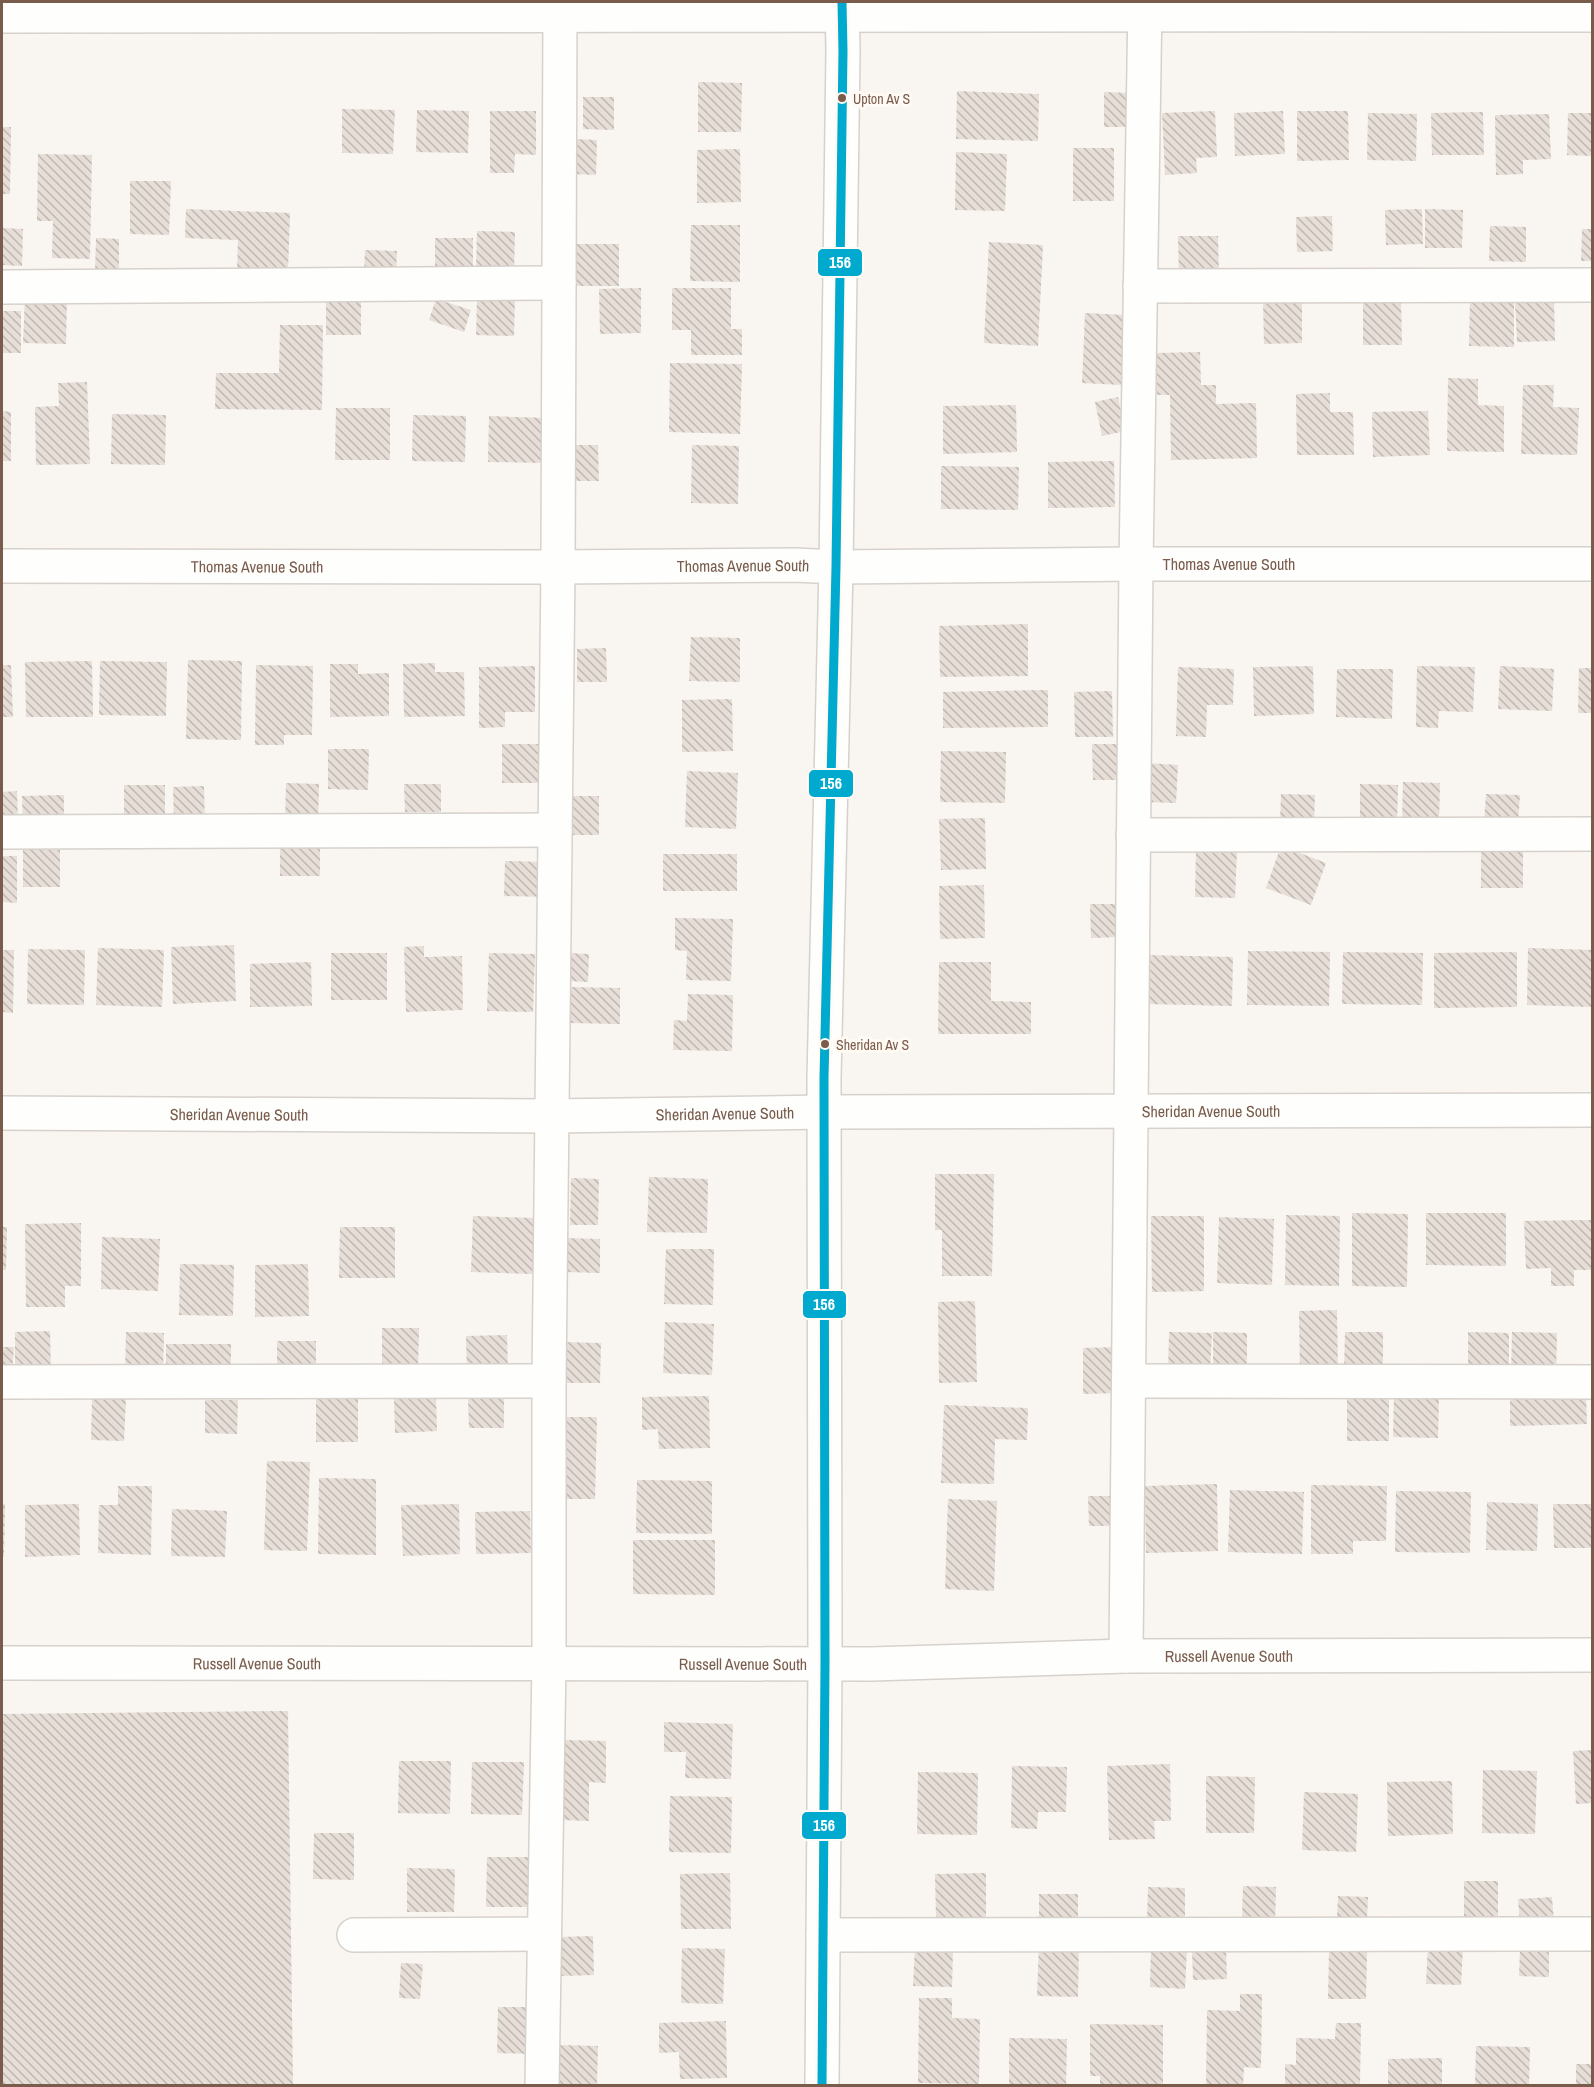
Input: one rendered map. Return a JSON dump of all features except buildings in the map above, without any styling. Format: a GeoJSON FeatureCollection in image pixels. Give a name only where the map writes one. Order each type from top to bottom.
{"type":"FeatureCollection","features":[{"type":"Feature","properties":{"kind":"street"},"geometry":{"type":"LineString","coordinates":[[822,2085],[825,1662],[824,1112],[836,567],[842,8]]}},
{"type":"Feature","properties":{"kind":"street"},"geometry":{"type":"LineString","coordinates":[[2,16],[842,8],[1145,8],[1593,15]]}},
{"type":"Feature","properties":{"kind":"street"},"geometry":{"type":"LineString","coordinates":[[1126,1656],[1136,564],[1145,8]]}},
{"type":"Feature","properties":{"kind":"street"},"geometry":{"type":"LineString","coordinates":[[542,2085],[549,1663],[549,1381],[558,567],[560,9]]}},
{"type":"Feature","properties":{"kind":"street"},"geometry":{"type":"LineString","coordinates":[[2,287],[559,284]]}},
{"type":"Feature","properties":{"kind":"street"},"geometry":{"type":"LineString","coordinates":[[1140,286],[1593,285]]}},
{"type":"Feature","properties":{"kind":"street","name":"Thomas Avenue South"},"geometry":{"type":"LineString","coordinates":[[2,566],[795,565],[836,567],[1136,564],[1593,564]]}},
{"type":"Feature","properties":{"kind":"street"},"geometry":{"type":"LineString","coordinates":[[2,832],[555,830]]}},
{"type":"Feature","properties":{"kind":"street"},"geometry":{"type":"LineString","coordinates":[[1133,835],[1593,834]]}},
{"type":"Feature","properties":{"kind":"street","name":"Sheridan Avenue South"},"geometry":{"type":"LineString","coordinates":[[2,1113],[552,1116],[824,1112],[1593,1110]]}},
{"type":"Feature","properties":{"kind":"street"},"geometry":{"type":"LineString","coordinates":[[2,1382],[549,1381]]}},
{"type":"Feature","properties":{"kind":"street"},"geometry":{"type":"LineString","coordinates":[[1129,1381],[1593,1382]]}},
{"type":"Feature","properties":{"kind":"street","name":"Russell Avenue South"},"geometry":{"type":"LineString","coordinates":[[2,1663],[825,1662],[871,1664],[1126,1656],[1593,1654]]}},
{"type":"Feature","properties":{"kind":"street"},"geometry":{"type":"LineString","coordinates":[[354,1935],[544,1934]]}},
{"type":"Feature","properties":{"kind":"street"},"geometry":{"type":"LineString","coordinates":[[823,1935],[1593,1934]]}},
{"type":"Feature","properties":{"kind":"transit line","name":"156"},"geometry":{"type":"LineString","coordinates":[[822,2086],[825,1663],[824,1078],[836,567],[842,2]]}},
{"type":"Feature","properties":{"kind":"place","name":"Upton Av S"},"geometry":{"type":"Point","coordinates":[842,98]}},
{"type":"Feature","properties":{"kind":"place","name":"Sheridan Av S"},"geometry":{"type":"Point","coordinates":[825,1044]}}]}
